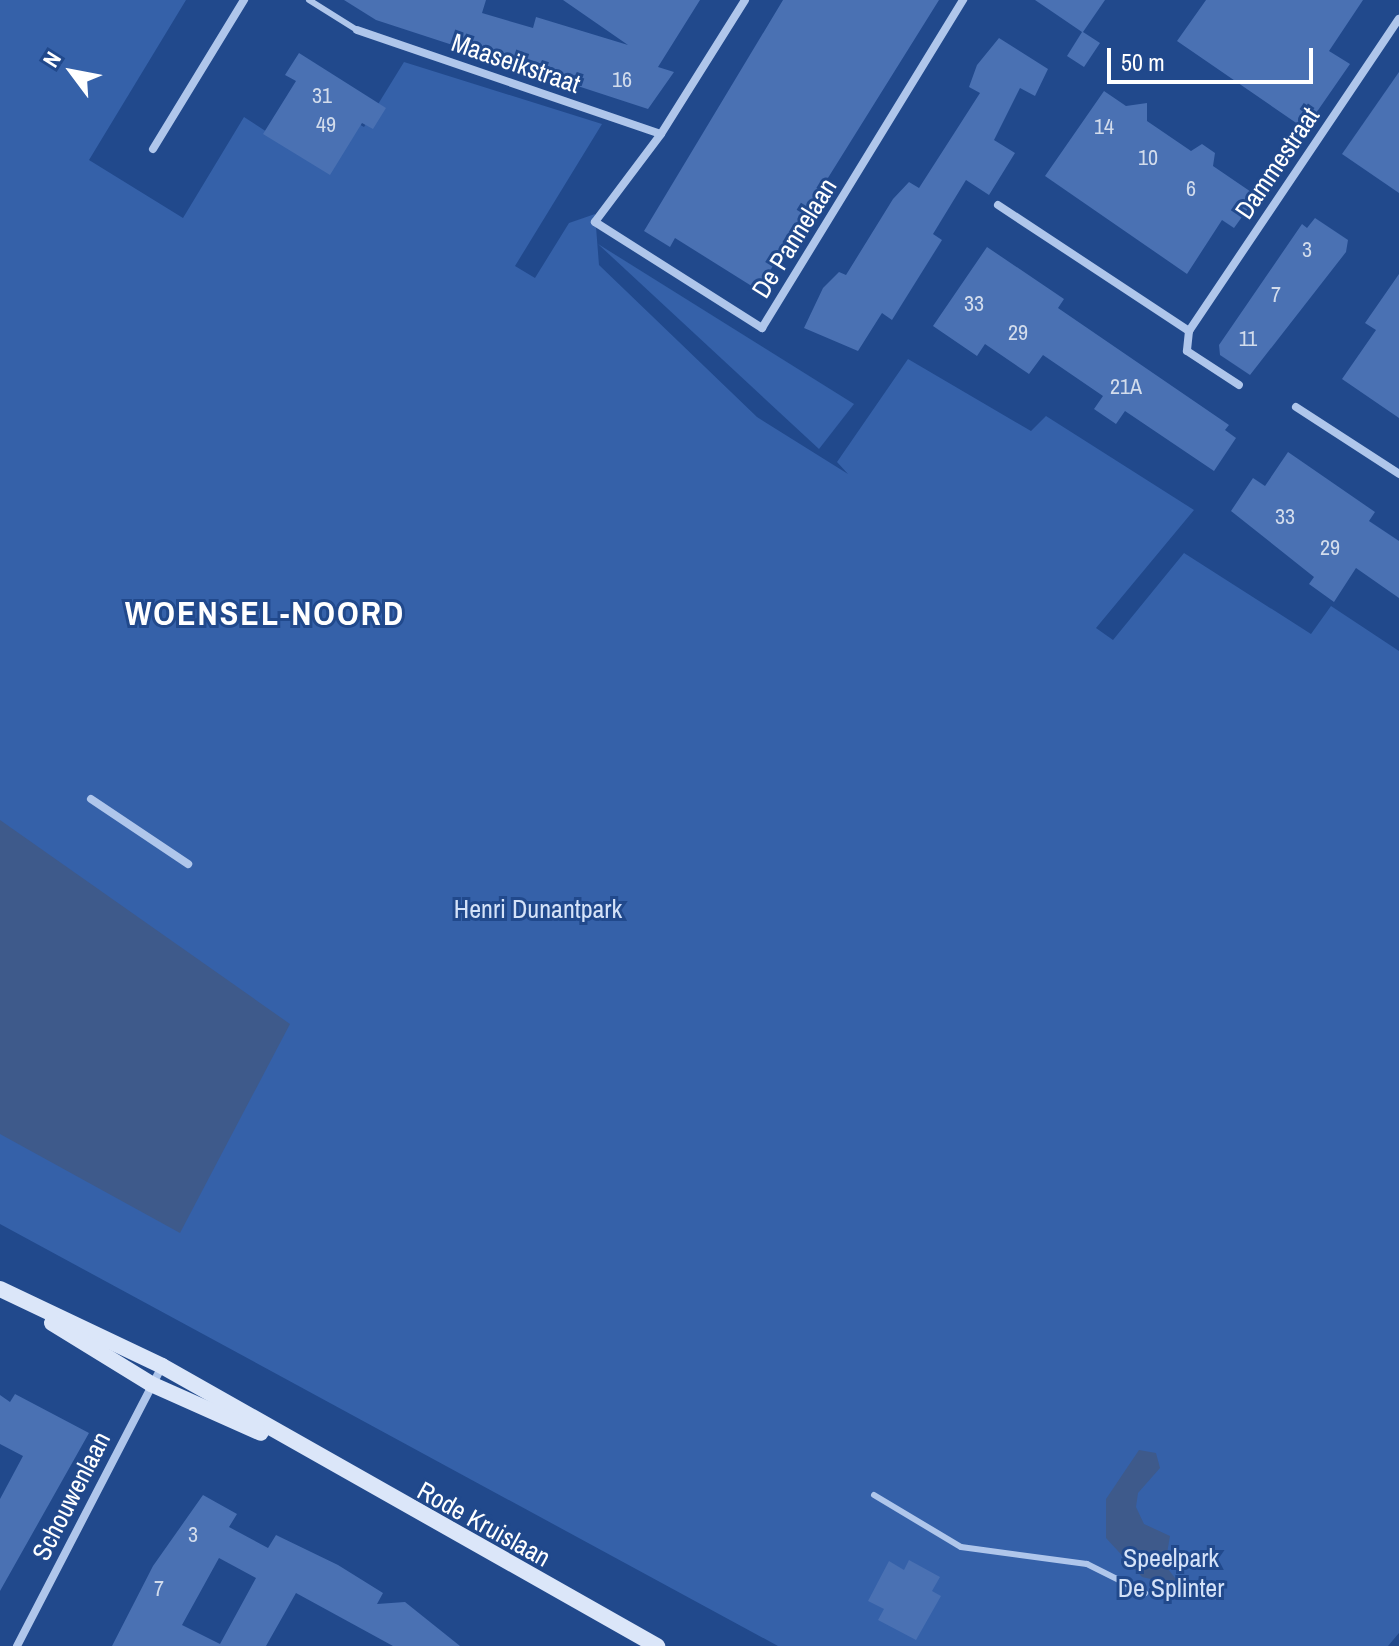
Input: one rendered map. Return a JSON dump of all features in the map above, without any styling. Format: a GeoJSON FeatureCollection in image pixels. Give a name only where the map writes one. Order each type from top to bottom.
{"type":"FeatureCollection","features":[{"type":"Feature","properties":{"kind":"main road","name":"Rode Kruislaan"},"geometry":{"type":"LineString","coordinates":[[0,1289],[151,1384],[287,1443]]}},
{"type":"Feature","properties":{"kind":"main road","name":"Rode Kruislaan"},"geometry":{"type":"LineString","coordinates":[[25,1303],[162,1366],[287,1443],[657,1646]]}},
{"type":"Feature","properties":{"kind":"street"},"geometry":{"type":"LineString","coordinates":[[153,149],[244,0]]}},
{"type":"Feature","properties":{"kind":"street"},"geometry":{"type":"LineString","coordinates":[[661,134],[745,0]]}},
{"type":"Feature","properties":{"kind":"street","name":"De Pannelaan"},"geometry":{"type":"LineString","coordinates":[[661,134],[595,222],[762,328],[963,0]]}},
{"type":"Feature","properties":{"kind":"street","name":"Dammestraat"},"geometry":{"type":"LineString","coordinates":[[1189,331],[1399,19]]}},
{"type":"Feature","properties":{"kind":"street","name":"Maaseikstraat"},"geometry":{"type":"LineString","coordinates":[[357,30],[661,134]]}},
{"type":"Feature","properties":{"kind":"street"},"geometry":{"type":"LineString","coordinates":[[998,205],[1189,331],[1187,351],[1239,385]]}},
{"type":"Feature","properties":{"kind":"street"},"geometry":{"type":"LineString","coordinates":[[1296,407],[1399,474]]}},
{"type":"Feature","properties":{"kind":"street"},"geometry":{"type":"LineString","coordinates":[[91,799],[188,864]]}},
{"type":"Feature","properties":{"kind":"street","name":"Schouwenlaan"},"geometry":{"type":"LineString","coordinates":[[17,1646],[162,1366]]}},
{"type":"Feature","properties":{"kind":"lane"},"geometry":{"type":"LineString","coordinates":[[309,0],[357,30]]}},
{"type":"Feature","properties":{"kind":"lane"},"geometry":{"type":"LineString","coordinates":[[874,1495],[961,1547],[1087,1564],[1145,1593]]}},
{"type":"Feature","properties":{"kind":"green space","name":"Henri Dunantpark"},"geometry":{"type":"Polygon","coordinates":[[[0,0],[186,0],[89,160],[183,218],[244,117],[322,168],[350,119],[364,127],[404,62],[602,124],[515,266],[535,278],[569,223],[595,214],[599,265],[757,417],[848,474],[837,462],[908,359],[1031,431],[1046,416],[1194,510],[1096,628],[1113,640],[1184,553],[1311,634],[1331,606],[1399,651],[1399,1633],[1388,1646],[778,1646],[0,1224],[0,0]]]}},
{"type":"Feature","properties":{"kind":"green space"},"geometry":{"type":"Polygon","coordinates":[[[598,244],[854,404],[819,449],[598,244]]]}},
{"type":"Feature","properties":{"kind":"shaded area"},"geometry":{"type":"Polygon","coordinates":[[[0,820],[290,1024],[180,1233],[0,1134],[0,820]]]}},
{"type":"Feature","properties":{"kind":"shaded area"},"geometry":{"type":"Polygon","coordinates":[[[1139,1450],[1156,1453],[1160,1468],[1138,1493],[1136,1507],[1144,1524],[1170,1536],[1165,1565],[1181,1586],[1142,1577],[1106,1538],[1106,1499],[1139,1450]]]}},
{"type":"Feature","properties":{"kind":"building"},"geometry":{"type":"Polygon","coordinates":[[[344,0],[486,0],[482,13],[533,28],[536,17],[628,45],[563,0],[700,0],[658,67],[674,72],[648,109],[376,20],[344,0]]]}},
{"type":"Feature","properties":{"kind":"building"},"geometry":{"type":"Polygon","coordinates":[[[783,0],[939,0],[758,290],[675,238],[670,247],[644,231],[783,0]]]}},
{"type":"Feature","properties":{"kind":"building"},"geometry":{"type":"Polygon","coordinates":[[[1035,0],[1105,0],[1083,32],[1100,43],[1084,67],[1067,56],[1082,32],[1035,0]]]}},
{"type":"Feature","properties":{"kind":"building"},"geometry":{"type":"Polygon","coordinates":[[[1206,0],[1363,0],[1329,51],[1350,64],[1305,129],[1177,41],[1206,0]]]}},
{"type":"Feature","properties":{"kind":"building"},"geometry":{"type":"Polygon","coordinates":[[[999,38],[1048,69],[1035,96],[1020,88],[994,140],[1015,153],[989,195],[966,180],[933,234],[942,240],[892,320],[882,313],[858,351],[804,328],[823,288],[839,272],[846,275],[893,199],[909,182],[919,188],[980,93],[969,87],[977,65],[999,38]]]}},
{"type":"Feature","properties":{"kind":"building"},"geometry":{"type":"Polygon","coordinates":[[[299,53],[386,108],[373,129],[362,123],[330,175],[263,134],[296,81],[285,75],[299,53]]]}},
{"type":"Feature","properties":{"kind":"building"},"geometry":{"type":"Polygon","coordinates":[[[1399,72],[1399,193],[1342,154],[1399,72]]]}},
{"type":"Feature","properties":{"kind":"building"},"geometry":{"type":"Polygon","coordinates":[[[1104,91],[1126,106],[1147,103],[1147,121],[1191,151],[1202,144],[1215,153],[1213,166],[1257,196],[1234,228],[1222,220],[1187,274],[1045,176],[1104,91]]]}},
{"type":"Feature","properties":{"kind":"building"},"geometry":{"type":"Polygon","coordinates":[[[1315,218],[1348,240],[1346,252],[1250,375],[1220,355],[1219,345],[1302,224],[1307,228],[1315,218]]]}},
{"type":"Feature","properties":{"kind":"building"},"geometry":{"type":"Polygon","coordinates":[[[987,247],[1064,299],[1058,308],[1229,425],[1225,430],[1236,438],[1214,471],[1125,411],[1116,424],[1094,409],[1103,396],[1043,355],[1029,374],[985,344],[977,356],[933,326],[987,247]]]}},
{"type":"Feature","properties":{"kind":"building"},"geometry":{"type":"Polygon","coordinates":[[[1399,274],[1399,418],[1342,379],[1376,330],[1365,323],[1399,274]]]}},
{"type":"Feature","properties":{"kind":"building"},"geometry":{"type":"Polygon","coordinates":[[[1288,452],[1375,512],[1369,521],[1399,541],[1399,598],[1356,568],[1334,602],[1309,584],[1314,577],[1231,511],[1253,478],[1265,486],[1288,452]]]}},
{"type":"Feature","properties":{"kind":"building"},"geometry":{"type":"Polygon","coordinates":[[[15,1394],[89,1433],[0,1591],[0,1499],[23,1456],[0,1444],[0,1395],[10,1402],[15,1394]]]}},
{"type":"Feature","properties":{"kind":"building"},"geometry":{"type":"Polygon","coordinates":[[[203,1495],[237,1514],[229,1527],[268,1548],[276,1535],[338,1565],[383,1593],[377,1604],[405,1602],[460,1646],[393,1646],[296,1593],[266,1646],[112,1646],[153,1566],[203,1495]],[[219,1558],[182,1625],[220,1644],[256,1578],[219,1558]]]}},
{"type":"Feature","properties":{"kind":"building"},"geometry":{"type":"Polygon","coordinates":[[[909,1560],[940,1577],[932,1591],[941,1596],[916,1640],[878,1620],[884,1609],[868,1601],[889,1561],[904,1570],[909,1560]]]}},
{"type":"Feature","properties":{"kind":"district","name":"WOENSEL-NOORD"},"geometry":{"type":"Point","coordinates":[265,614]}},
{"type":"Feature","properties":{"kind":"park label","name":"Speelpark De Splinter"},"geometry":{"type":"Point","coordinates":[1171,1573]}}]}
